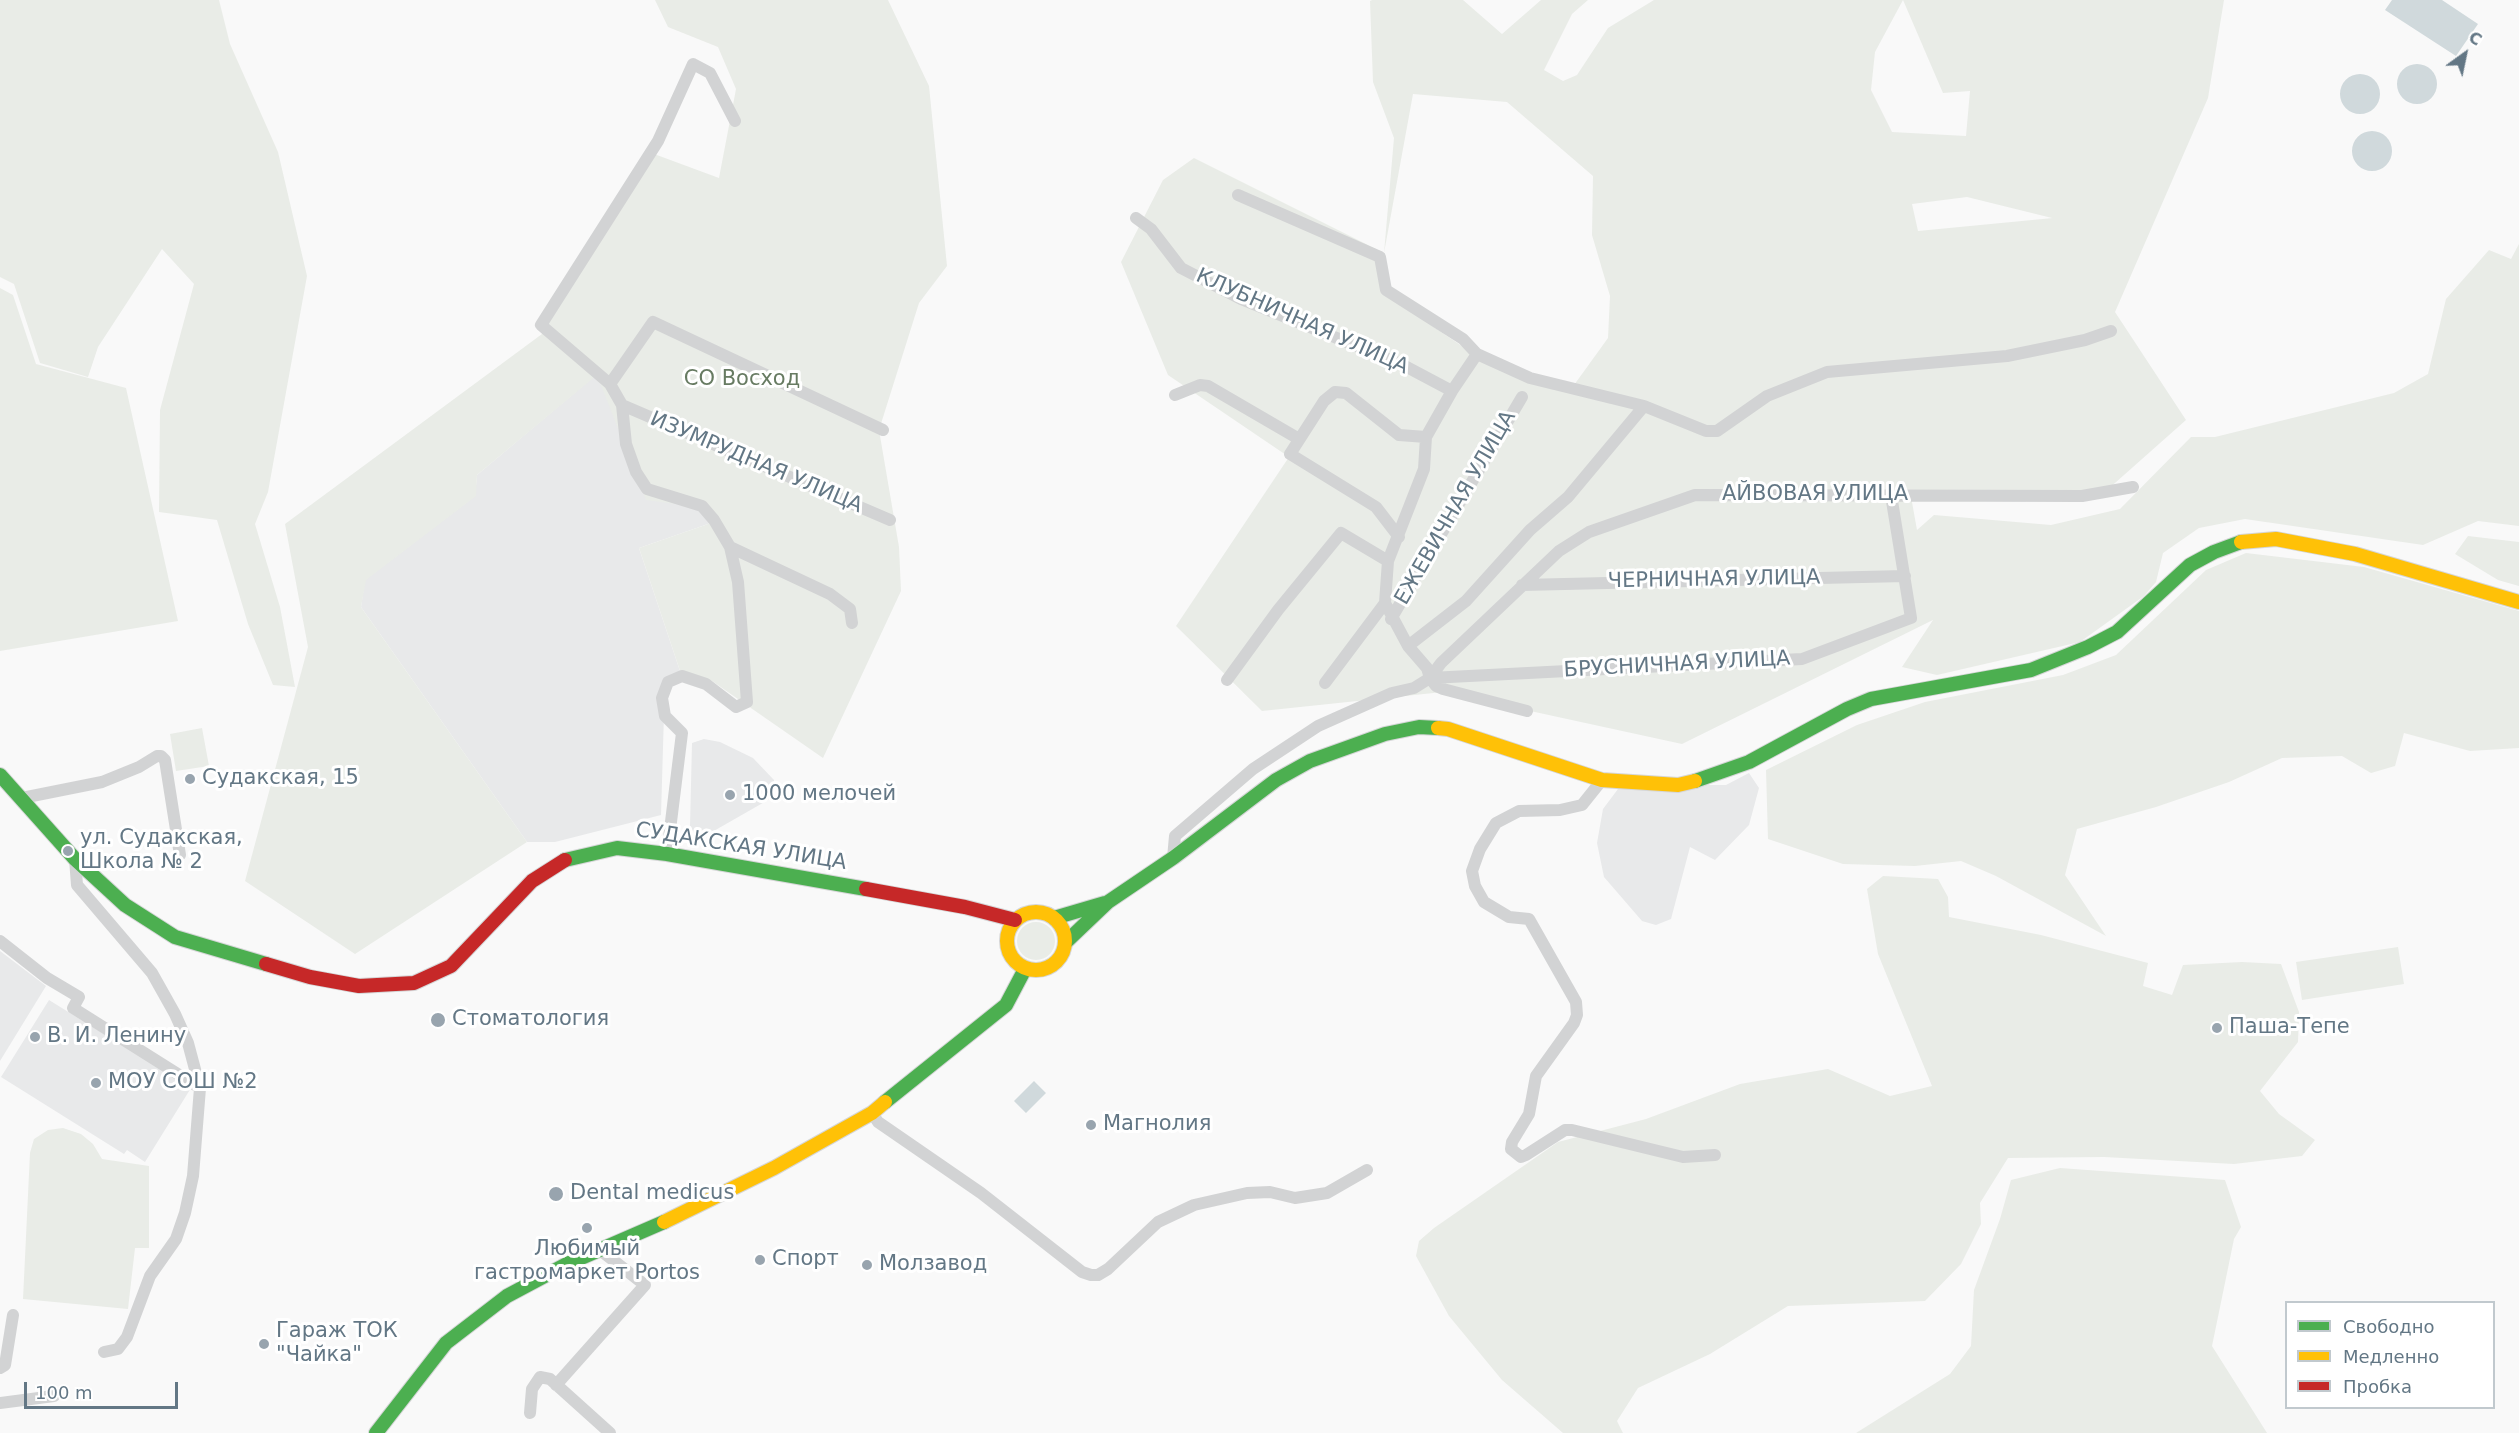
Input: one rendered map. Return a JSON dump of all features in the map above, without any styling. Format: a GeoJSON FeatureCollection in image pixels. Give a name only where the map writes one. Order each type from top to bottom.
{"type":"FeatureCollection","features":[{"type":"Feature","properties":{"kind":"main road"},"geometry":{"type":"LineString","coordinates":[[1066,942],[1063,928],[1054,918],[1041,912],[1027,913],[1015,920],[1006,938],[1010,956],[1024,969],[1044,970],[1059,960],[1066,942],[1108,902],[1173,858],[1246,801],[1310,761],[1386,734],[1419,727],[1448,729],[1602,780],[1678,785],[1711,777],[1749,762],[1847,709],[1871,699],[2031,670],[2088,647],[2117,632],[2190,565],[2214,552],[2243,541],[2276,539],[2355,554],[2519,602]]}},
{"type":"Feature","properties":{"kind":"main road","name":"СУДАКСКАЯ УЛИЦА"},"geometry":{"type":"LineString","coordinates":[[2,782],[22,798],[75,859],[124,905],[175,937],[310,977],[359,986],[414,983],[451,966],[532,881],[568,858],[617,848],[667,854],[965,907],[1015,920]]}},
{"type":"Feature","properties":{"kind":"main road"},"geometry":{"type":"LineString","coordinates":[[1054,918],[1108,902]]}},
{"type":"Feature","properties":{"kind":"main road"},"geometry":{"type":"LineString","coordinates":[[376,1433],[446,1343],[507,1296],[559,1268],[668,1220],[774,1168],[872,1113],[1006,1005],[1024,969]]}},
{"type":"Feature","properties":{"kind":"street"},"geometry":{"type":"LineString","coordinates":[[667,854],[682,733],[665,716],[662,698],[668,682],[682,676],[706,684],[736,707],[747,702],[738,582],[730,547],[714,520],[702,506],[647,489],[636,472],[626,444],[622,405],[610,384],[541,325],[658,141],[693,64],[710,73],[735,122]]}},
{"type":"Feature","properties":{"kind":"street"},"geometry":{"type":"LineString","coordinates":[[1238,195],[1380,257],[1386,290],[1463,339],[1477,354],[1530,378],[1644,406],[1706,431],[1717,431],[1767,396],[1827,372],[2007,356],[2085,340],[2111,331]]}},
{"type":"Feature","properties":{"kind":"street","name":"КЛУБНИЧНАЯ УЛИЦА"},"geometry":{"type":"LineString","coordinates":[[1136,218],[1150,229],[1181,268],[1241,299],[1403,365],[1452,391]]}},
{"type":"Feature","properties":{"kind":"street"},"geometry":{"type":"LineString","coordinates":[[610,384],[654,322],[883,430]]}},
{"type":"Feature","properties":{"kind":"street"},"geometry":{"type":"LineString","coordinates":[[1477,354],[1452,391],[1426,437],[1424,470],[1388,561],[1385,603],[1391,619],[1408,646],[1427,668],[1436,686],[1527,711]]}},
{"type":"Feature","properties":{"kind":"street"},"geometry":{"type":"LineString","coordinates":[[1175,395],[1200,385],[1208,386],[1299,439]]}},
{"type":"Feature","properties":{"kind":"street"},"geometry":{"type":"LineString","coordinates":[[1399,537],[1376,507],[1290,454],[1324,401],[1335,392],[1346,393],[1399,435],[1426,437]]}},
{"type":"Feature","properties":{"kind":"street","name":"ЕЖЕВИЧНАЯ УЛИЦА"},"geometry":{"type":"LineString","coordinates":[[1391,619],[1522,397]]}},
{"type":"Feature","properties":{"kind":"street","name":"ИЗУМРУДНАЯ УЛИЦА"},"geometry":{"type":"LineString","coordinates":[[622,405],[890,520]]}},
{"type":"Feature","properties":{"kind":"street"},"geometry":{"type":"LineString","coordinates":[[1408,646],[1466,601],[1530,530],[1568,497],[1644,406]]}},
{"type":"Feature","properties":{"kind":"street","name":"АЙВОВАЯ УЛИЦА"},"geometry":{"type":"LineString","coordinates":[[1430,678],[1441,663],[1559,551],[1589,532],[1695,495],[2082,496],[2133,487]]}},
{"type":"Feature","properties":{"kind":"street"},"geometry":{"type":"LineString","coordinates":[[1891,495],[1905,576]]}},
{"type":"Feature","properties":{"kind":"street"},"geometry":{"type":"LineString","coordinates":[[1227,680],[1278,610],[1341,534],[1388,561]]}},
{"type":"Feature","properties":{"kind":"street"},"geometry":{"type":"LineString","coordinates":[[730,547],[830,594],[850,609],[852,623]]}},
{"type":"Feature","properties":{"kind":"street","name":"ЧЕРНИЧНАЯ УЛИЦА"},"geometry":{"type":"LineString","coordinates":[[1522,585],[1905,576]]}},
{"type":"Feature","properties":{"kind":"street","name":"БРУСНИЧНАЯ УЛИЦА"},"geometry":{"type":"LineString","coordinates":[[1430,678],[1802,659],[1911,618],[1905,576]]}},
{"type":"Feature","properties":{"kind":"street"},"geometry":{"type":"LineString","coordinates":[[1325,683],[1385,603]]}},
{"type":"Feature","properties":{"kind":"street"},"geometry":{"type":"LineString","coordinates":[[1173,858],[1175,836],[1253,769],[1318,726],[1392,693],[1414,688],[1430,678]]}},
{"type":"Feature","properties":{"kind":"street"},"geometry":{"type":"LineString","coordinates":[[22,798],[102,782],[161,756],[165,760],[180,855]]}},
{"type":"Feature","properties":{"kind":"street"},"geometry":{"type":"LineString","coordinates":[[1602,780],[1582,805],[1560,810],[1520,811],[1496,823],[1480,849],[1472,871],[1475,886],[1484,902],[1509,917],[1529,919],[1576,1002],[1577,1015],[1554,1053],[1536,1076],[1529,1113],[1512,1142],[1511,1149],[1515,1154],[1526,1155],[1565,1130],[1572,1130],[1683,1157],[1715,1155]]}},
{"type":"Feature","properties":{"kind":"street"},"geometry":{"type":"LineString","coordinates":[[75,859],[77,885],[152,973],[175,1014],[188,1043],[200,1088],[193,1176],[179,1230],[162,1262],[150,1276],[127,1337],[118,1349],[104,1352]]}},
{"type":"Feature","properties":{"kind":"street"},"geometry":{"type":"LineString","coordinates":[[0,941],[47,978],[79,997],[73,1008],[200,1088]]}},
{"type":"Feature","properties":{"kind":"street"},"geometry":{"type":"LineString","coordinates":[[872,1113],[878,1122],[981,1193],[1083,1272],[1091,1275],[1098,1275],[1108,1269],[1158,1222],[1194,1205],[1247,1193],[1270,1192],[1295,1198],[1327,1193],[1367,1170]]}},
{"type":"Feature","properties":{"kind":"street"},"geometry":{"type":"LineString","coordinates":[[556,1385],[645,1285],[600,1250]]}},
{"type":"Feature","properties":{"kind":"street"},"geometry":{"type":"LineString","coordinates":[[0,1368],[5,1365],[13,1315]]}},
{"type":"Feature","properties":{"kind":"street"},"geometry":{"type":"LineString","coordinates":[[531,1413],[532,1389],[540,1377],[550,1379],[610,1433]]}},
{"type":"Feature","properties":{"kind":"street"},"geometry":{"type":"LineString","coordinates":[[0,1403],[54,1396]]}},
{"type":"Feature","properties":{"kind":"shaded area"},"geometry":{"type":"Polygon","coordinates":[[[2392,0],[2442,0],[2478,24],[2456,56],[2385,10],[2392,0]]]}},
{"type":"Feature","properties":{"kind":"shaded area"},"geometry":{"type":"Polygon","coordinates":[[[2417,64],[2431,70],[2437,84],[2431,98],[2417,104],[2403,98],[2397,84],[2403,70],[2417,64]]]}},
{"type":"Feature","properties":{"kind":"shaded area"},"geometry":{"type":"Polygon","coordinates":[[[2360,74],[2374,80],[2380,94],[2374,108],[2360,114],[2346,108],[2340,94],[2346,80],[2360,74]]]}},
{"type":"Feature","properties":{"kind":"shaded area"},"geometry":{"type":"Polygon","coordinates":[[[2372,131],[2386,137],[2392,151],[2386,165],[2372,171],[2358,165],[2352,151],[2358,137],[2372,131]]]}},
{"type":"Feature","properties":{"kind":"shaded area"},"geometry":{"type":"Polygon","coordinates":[[[597,374],[711,523],[639,548],[680,671],[665,680],[661,815],[555,842],[527,842],[361,607],[365,580],[475,496],[477,475],[597,374]]]}},
{"type":"Feature","properties":{"kind":"shaded area"},"geometry":{"type":"Polygon","coordinates":[[[704,739],[720,742],[753,758],[774,780],[774,792],[768,800],[698,840],[690,826],[692,743],[704,739]]]}},
{"type":"Feature","properties":{"kind":"shaded area"},"geometry":{"type":"Polygon","coordinates":[[[1749,773],[1759,788],[1749,825],[1715,860],[1690,847],[1671,919],[1656,925],[1642,921],[1604,877],[1597,843],[1603,809],[1621,785],[1726,785],[1749,773]]]}},
{"type":"Feature","properties":{"kind":"shaded area"},"geometry":{"type":"Polygon","coordinates":[[[0,951],[46,986],[0,1061],[0,951]]]}},
{"type":"Feature","properties":{"kind":"shaded area","name":"МОУ СОШ №2"},"geometry":{"type":"Polygon","coordinates":[[[49,1000],[191,1088],[145,1162],[127,1150],[124,1154],[1,1077],[49,1000]]]}},
{"type":"Feature","properties":{"kind":"shaded area"},"geometry":{"type":"Polygon","coordinates":[[[1034,1081],[1046,1093],[1026,1113],[1014,1101],[1034,1081]]]}},
{"type":"Feature","properties":{"kind":"green space"},"geometry":{"type":"Polygon","coordinates":[[[0,0],[219,0],[230,44],[278,152],[307,276],[268,492],[255,524],[280,607],[295,687],[273,685],[248,624],[217,520],[159,512],[160,410],[194,284],[162,249],[98,347],[88,377],[40,363],[14,284],[0,277],[0,0]]]}},
{"type":"Feature","properties":{"kind":"green space","name":"СО Восход"},"geometry":{"type":"Polygon","coordinates":[[[655,0],[888,0],[929,86],[947,266],[919,303],[879,430],[899,547],[901,591],[823,758],[712,681],[680,671],[639,548],[711,523],[700,507],[646,500],[597,375],[477,475],[476,496],[366,580],[361,607],[527,842],[355,954],[245,881],[308,647],[285,524],[542,334],[646,151],[719,178],[736,89],[718,47],[668,27],[655,0]]]}},
{"type":"Feature","properties":{"kind":"green space"},"geometry":{"type":"Polygon","coordinates":[[[1463,0],[1502,34],[1541,0],[1588,0],[1572,14],[1544,70],[1563,81],[1577,75],[1608,28],[1654,0],[1903,0],[2224,0],[2208,98],[2115,312],[2186,420],[2106,491],[1910,491],[1917,530],[1934,515],[2051,525],[2120,509],[2191,437],[2215,437],[2394,393],[2428,374],[2446,299],[2489,250],[2511,259],[2519,244],[2519,526],[2478,521],[2423,545],[2245,519],[2199,528],[2163,553],[2156,582],[2144,596],[2080,642],[1937,675],[1902,667],[1933,620],[1682,744],[1443,692],[1262,711],[1176,626],[1289,457],[1168,375],[1121,262],[1163,180],[1194,158],[1384,253],[1394,138],[1373,82],[1370,1],[1463,0]],[[1903,0],[1875,52],[1871,90],[1892,132],[1966,136],[1970,91],[1943,93],[1903,0]],[[1413,94],[1384,253],[1388,296],[1484,361],[1569,392],[1608,338],[1610,296],[1592,235],[1593,176],[1507,102],[1413,94]],[[1967,197],[1912,204],[1918,231],[2053,218],[1967,197]]]}},
{"type":"Feature","properties":{"kind":"green space"},"geometry":{"type":"Polygon","coordinates":[[[0,288],[13,295],[36,364],[126,388],[178,621],[0,651],[0,288]]]}},
{"type":"Feature","properties":{"kind":"green space"},"geometry":{"type":"Polygon","coordinates":[[[2468,536],[2519,542],[2519,586],[2498,580],[2455,554],[2468,536]]]}},
{"type":"Feature","properties":{"kind":"green space"},"geometry":{"type":"Polygon","coordinates":[[[2246,553],[2364,567],[2519,611],[2519,748],[2470,751],[2404,733],[2395,766],[2371,773],[2342,756],[2282,758],[2229,782],[2156,807],[2077,829],[2065,875],[2106,936],[1996,876],[1961,861],[1915,866],[1843,864],[1768,839],[1766,770],[1857,725],[1925,702],[2063,675],[2116,655],[2206,570],[2246,553]]]}},
{"type":"Feature","properties":{"kind":"green space"},"geometry":{"type":"Polygon","coordinates":[[[202,728],[209,766],[176,771],[170,734],[202,728]]]}},
{"type":"Feature","properties":{"kind":"green space"},"geometry":{"type":"Polygon","coordinates":[[[1883,876],[1938,879],[1948,897],[1949,917],[2041,935],[2148,963],[2143,986],[2172,995],[2183,965],[2242,962],[2281,964],[2299,1012],[2298,1042],[2260,1091],[2279,1114],[2315,1140],[2302,1156],[2234,1164],[2104,1157],[2008,1158],[1980,1203],[1981,1224],[1961,1264],[1925,1301],[1788,1306],[1710,1354],[1638,1388],[1617,1421],[1623,1433],[1563,1433],[1502,1380],[1449,1316],[1416,1256],[1419,1241],[1434,1228],[1558,1142],[1646,1119],[1740,1084],[1828,1069],[1890,1096],[1932,1086],[1878,954],[1867,889],[1883,876]]]}},
{"type":"Feature","properties":{"kind":"green space"},"geometry":{"type":"Polygon","coordinates":[[[1036,922],[1050,927],[1055,941],[1050,955],[1036,960],[1022,955],[1017,941],[1022,927],[1036,922]]]}},
{"type":"Feature","properties":{"kind":"green space"},"geometry":{"type":"Polygon","coordinates":[[[2398,947],[2404,984],[2302,1000],[2296,962],[2398,947]]]}},
{"type":"Feature","properties":{"kind":"green space"},"geometry":{"type":"Polygon","coordinates":[[[63,1128],[81,1134],[93,1144],[102,1159],[149,1166],[149,1248],[135,1248],[128,1309],[23,1299],[30,1153],[34,1139],[48,1130],[63,1128]]]}},
{"type":"Feature","properties":{"kind":"green space"},"geometry":{"type":"Polygon","coordinates":[[[2060,1168],[2225,1180],[2241,1227],[2234,1239],[2212,1346],[2267,1433],[1856,1433],[1950,1374],[1971,1346],[1974,1290],[2000,1219],[2011,1180],[2060,1168]]]}},
{"type":"Feature","properties":{"kind":"traffic: fast"},"geometry":{"type":"LineString","coordinates":[[1695,781],[1749,762],[1847,709],[1871,699],[2031,670],[2088,647],[2117,632],[2190,565],[2214,552],[2241,542]]}},
{"type":"Feature","properties":{"kind":"traffic: fast"},"geometry":{"type":"LineString","coordinates":[[1066,942],[1108,902],[1173,858],[1276,780],[1310,761],[1385,734],[1419,727],[1438,728]]}},
{"type":"Feature","properties":{"kind":"traffic: fast"},"geometry":{"type":"LineString","coordinates":[[0,775],[75,859],[125,905],[175,937],[266,964]]}},
{"type":"Feature","properties":{"kind":"traffic: fast"},"geometry":{"type":"LineString","coordinates":[[565,860],[617,848],[667,854],[866,889]]}},
{"type":"Feature","properties":{"kind":"traffic: fast"},"geometry":{"type":"LineString","coordinates":[[1054,918],[1105,903]]}},
{"type":"Feature","properties":{"kind":"traffic: fast"},"geometry":{"type":"LineString","coordinates":[[885,1102],[1006,1005],[1025,969]]}},
{"type":"Feature","properties":{"kind":"traffic: fast"},"geometry":{"type":"LineString","coordinates":[[376,1433],[446,1343],[507,1296],[567,1264],[664,1222]]}},
{"type":"Feature","properties":{"kind":"traffic: slow"},"geometry":{"type":"LineString","coordinates":[[2241,542],[2276,539],[2355,554],[2519,602]]}},
{"type":"Feature","properties":{"kind":"traffic: slow"},"geometry":{"type":"LineString","coordinates":[[1438,728],[1448,729],[1602,780],[1678,785],[1695,781]]}},
{"type":"Feature","properties":{"kind":"traffic: slow"},"geometry":{"type":"LineString","coordinates":[[1036,912],[1047,914],[1057,920],[1063,930],[1065,941],[1063,952],[1057,962],[1047,968],[1036,970],[1025,968],[1015,962],[1009,952],[1007,941],[1009,930],[1015,920],[1025,914],[1036,912]]}},
{"type":"Feature","properties":{"kind":"traffic: slow"},"geometry":{"type":"LineString","coordinates":[[664,1222],[774,1168],[872,1113],[885,1102]]}},
{"type":"Feature","properties":{"kind":"traffic: jam"},"geometry":{"type":"LineString","coordinates":[[266,964],[310,977],[359,986],[414,983],[451,966],[532,881],[565,860]]}},
{"type":"Feature","properties":{"kind":"traffic: jam"},"geometry":{"type":"LineString","coordinates":[[866,889],[965,907],[1015,920]]}},
{"type":"Feature","properties":{"kind":"place","name":"Судакская, 15"},"geometry":{"type":"Point","coordinates":[190,779]}},
{"type":"Feature","properties":{"kind":"place","name":"1000 мелочей"},"geometry":{"type":"Point","coordinates":[730,795]}},
{"type":"Feature","properties":{"kind":"place","name":"ул. Судакская, Школа № 2"},"geometry":{"type":"Point","coordinates":[68,851]}},
{"type":"Feature","properties":{"kind":"place","name":"Стоматология"},"geometry":{"type":"Point","coordinates":[438,1020]}},
{"type":"Feature","properties":{"kind":"place","name":"Паша-Тепе"},"geometry":{"type":"Point","coordinates":[2217,1028]}},
{"type":"Feature","properties":{"kind":"place","name":"В. И. Ленину"},"geometry":{"type":"Point","coordinates":[35,1037]}},
{"type":"Feature","properties":{"kind":"place","name":"МОУ СОШ №2"},"geometry":{"type":"Point","coordinates":[96,1083]}},
{"type":"Feature","properties":{"kind":"place","name":"Магнолия"},"geometry":{"type":"Point","coordinates":[1091,1125]}},
{"type":"Feature","properties":{"kind":"place","name":"Dental medicus"},"geometry":{"type":"Point","coordinates":[556,1194]}},
{"type":"Feature","properties":{"kind":"place","name":"Любимый гастромаркет Portos"},"geometry":{"type":"Point","coordinates":[587,1228]}},
{"type":"Feature","properties":{"kind":"place","name":"Спорт"},"geometry":{"type":"Point","coordinates":[760,1260]}},
{"type":"Feature","properties":{"kind":"place","name":"Молзавод"},"geometry":{"type":"Point","coordinates":[867,1265]}},
{"type":"Feature","properties":{"kind":"place","name":"Гараж ТОК \"Чайка\""},"geometry":{"type":"Point","coordinates":[264,1344]}}]}
